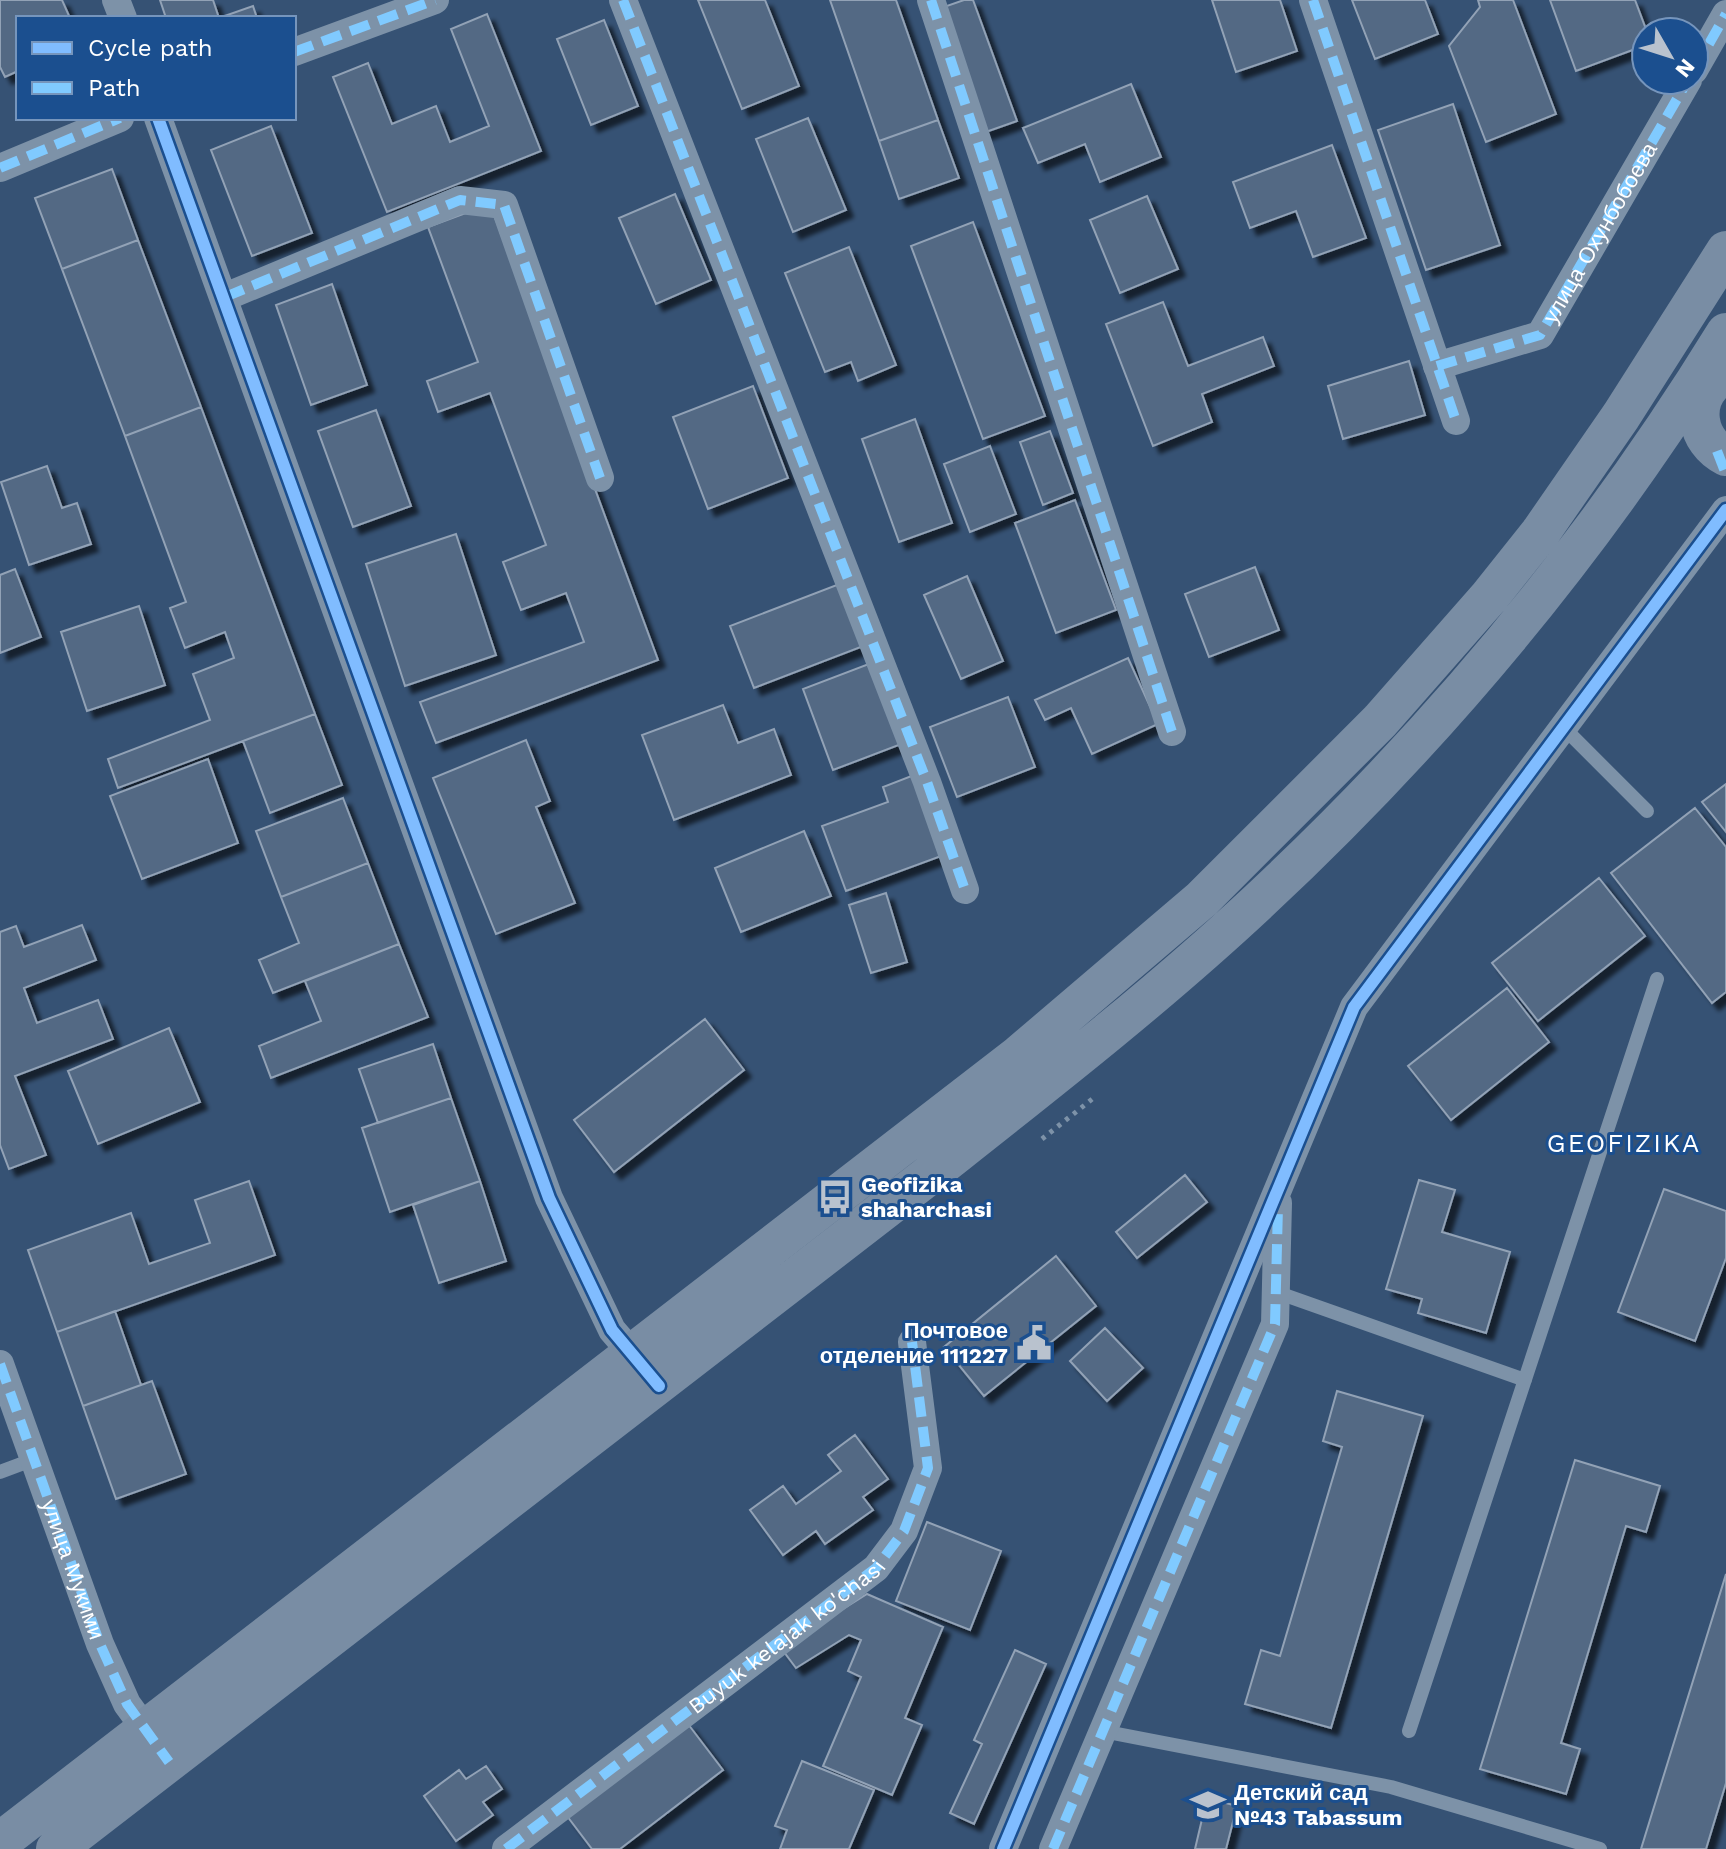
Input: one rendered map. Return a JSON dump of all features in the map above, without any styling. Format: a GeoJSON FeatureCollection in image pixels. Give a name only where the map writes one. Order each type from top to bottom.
{"type":"FeatureCollection","features":[{"type":"Feature","properties":{"kind":"main road"},"geometry":{"type":"LineString","coordinates":[[0,1842],[1019,1055],[1140,955],[1264,841],[1380,721],[1481,608],[1540,533],[1621,416],[1726,251]]}},
{"type":"Feature","properties":{"kind":"main road"},"geometry":{"type":"LineString","coordinates":[[1696,297],[1712,384]]}},
{"type":"Feature","properties":{"kind":"main road"},"geometry":{"type":"LineString","coordinates":[[1723,460],[1700,426],[1726,333]]}},
{"type":"Feature","properties":{"kind":"main road"},"geometry":{"type":"LineString","coordinates":[[1621,416],[1712,384]]}},
{"type":"Feature","properties":{"kind":"main road"},"geometry":{"type":"LineString","coordinates":[[56,1849],[659,1386],[1059,1072],[1257,902],[1441,718],[1551,584],[1655,446],[1712,384]]}},
{"type":"Feature","properties":{"kind":"main road"},"geometry":{"type":"LineString","coordinates":[[1655,446],[1688,441],[1723,460]]}},
{"type":"Feature","properties":{"kind":"street"},"geometry":{"type":"LineString","coordinates":[[296,51],[435,0]]}},
{"type":"Feature","properties":{"kind":"street"},"geometry":{"type":"LineString","coordinates":[[623,0],[844,565],[965,890]]}},
{"type":"Feature","properties":{"kind":"street"},"geometry":{"type":"LineString","coordinates":[[931,0],[1172,732]]}},
{"type":"Feature","properties":{"kind":"street"},"geometry":{"type":"LineString","coordinates":[[1313,0],[1456,421]]}},
{"type":"Feature","properties":{"kind":"street"},"geometry":{"type":"LineString","coordinates":[[1710,42],[1726,14]]}},
{"type":"Feature","properties":{"kind":"street","name":"улица Охунбобоева"},"geometry":{"type":"LineString","coordinates":[[1437,366],[1540,335],[1679,96]]}},
{"type":"Feature","properties":{"kind":"street"},"geometry":{"type":"LineString","coordinates":[[0,168],[115,120]]}},
{"type":"Feature","properties":{"kind":"street"},"geometry":{"type":"LineString","coordinates":[[159,120],[549,1198],[612,1330],[659,1386]]}},
{"type":"Feature","properties":{"kind":"street"},"geometry":{"type":"LineString","coordinates":[[225,297],[460,200],[504,205],[600,478]]}},
{"type":"Feature","properties":{"kind":"street"},"geometry":{"type":"LineString","coordinates":[[1003,1849],[1354,1007],[1720,517],[1726,495]]}},
{"type":"Feature","properties":{"kind":"street"},"geometry":{"type":"LineString","coordinates":[[1053,1849],[1275,1324],[1278,1187]]}},
{"type":"Feature","properties":{"kind":"street","name":"Buyuk kelajak ko'chasi"},"geometry":{"type":"LineString","coordinates":[[506,1849],[876,1568],[904,1531],[928,1468],[912,1342]]}},
{"type":"Feature","properties":{"kind":"street","name":"улица Мукими"},"geometry":{"type":"LineString","coordinates":[[0,1364],[100,1644],[127,1704],[169,1762]]}},
{"type":"Feature","properties":{"kind":"lane"},"geometry":{"type":"LineString","coordinates":[[1563,727],[1647,811]]}},
{"type":"Feature","properties":{"kind":"lane"},"geometry":{"type":"LineString","coordinates":[[1409,1731],[1657,979]]}},
{"type":"Feature","properties":{"kind":"lane"},"geometry":{"type":"LineString","coordinates":[[1276,1292],[1525,1380]]}},
{"type":"Feature","properties":{"kind":"lane"},"geometry":{"type":"LineString","coordinates":[[0,1472],[32,1460]]}},
{"type":"Feature","properties":{"kind":"lane"},"geometry":{"type":"LineString","coordinates":[[1102,1731],[1391,1787],[1600,1849]]}},
{"type":"Feature","properties":{"kind":"building"},"geometry":{"type":"Polygon","coordinates":[[[0,0],[62,0],[69,16],[16,16],[16,72],[5,77],[0,67],[0,0]]]}},
{"type":"Feature","properties":{"kind":"building"},"geometry":{"type":"Polygon","coordinates":[[[160,0],[213,0],[218,16],[165,16],[160,0]]]}},
{"type":"Feature","properties":{"kind":"building"},"geometry":{"type":"Polygon","coordinates":[[[698,0],[765,0],[799,86],[742,109],[698,0]]]}},
{"type":"Feature","properties":{"kind":"building"},"geometry":{"type":"Polygon","coordinates":[[[830,0],[896,0],[938,120],[879,141],[830,0]]]}},
{"type":"Feature","properties":{"kind":"building"},"geometry":{"type":"Polygon","coordinates":[[[973,0],[1017,121],[983,133],[938,9],[973,0]]]}},
{"type":"Feature","properties":{"kind":"building"},"geometry":{"type":"Polygon","coordinates":[[[1212,0],[1280,0],[1297,51],[1236,72],[1212,0]]]}},
{"type":"Feature","properties":{"kind":"building"},"geometry":{"type":"Polygon","coordinates":[[[1352,0],[1425,0],[1438,34],[1375,59],[1352,0]]]}},
{"type":"Feature","properties":{"kind":"building"},"geometry":{"type":"Polygon","coordinates":[[[1478,0],[1513,0],[1556,114],[1486,142],[1449,46],[1480,7],[1478,0]]]}},
{"type":"Feature","properties":{"kind":"building"},"geometry":{"type":"Polygon","coordinates":[[[1550,0],[1635,0],[1641,16],[1630,16],[1630,51],[1576,71],[1550,0]]]}},
{"type":"Feature","properties":{"kind":"building"},"geometry":{"type":"Polygon","coordinates":[[[253,6],[256,16],[225,16],[253,6]]]}},
{"type":"Feature","properties":{"kind":"building"},"geometry":{"type":"Polygon","coordinates":[[[487,14],[541,151],[387,212],[333,77],[368,63],[392,124],[436,106],[450,142],[489,126],[451,29],[487,14]]]}},
{"type":"Feature","properties":{"kind":"building"},"geometry":{"type":"Polygon","coordinates":[[[604,20],[638,106],[591,125],[557,39],[604,20]]]}},
{"type":"Feature","properties":{"kind":"building"},"geometry":{"type":"Polygon","coordinates":[[[1131,84],[1161,157],[1100,182],[1085,144],[1038,163],[1023,128],[1131,84]]]}},
{"type":"Feature","properties":{"kind":"building"},"geometry":{"type":"Polygon","coordinates":[[[1453,104],[1500,245],[1426,270],[1378,130],[1453,104]]]}},
{"type":"Feature","properties":{"kind":"building"},"geometry":{"type":"Polygon","coordinates":[[[808,118],[846,210],[793,232],[756,139],[808,118]]]}},
{"type":"Feature","properties":{"kind":"building"},"geometry":{"type":"Polygon","coordinates":[[[938,120],[959,178],[899,199],[879,141],[938,120]]]}},
{"type":"Feature","properties":{"kind":"building"},"geometry":{"type":"Polygon","coordinates":[[[271,126],[312,233],[252,256],[211,150],[271,126]]]}},
{"type":"Feature","properties":{"kind":"building"},"geometry":{"type":"Polygon","coordinates":[[[1332,145],[1366,238],[1313,257],[1296,211],[1250,228],[1233,182],[1332,145]]]}},
{"type":"Feature","properties":{"kind":"building"},"geometry":{"type":"Polygon","coordinates":[[[112,169],[138,240],[62,269],[35,198],[112,169]]]}},
{"type":"Feature","properties":{"kind":"building"},"geometry":{"type":"Polygon","coordinates":[[[675,194],[711,280],[656,304],[619,218],[675,194]]]}},
{"type":"Feature","properties":{"kind":"building"},"geometry":{"type":"Polygon","coordinates":[[[1147,196],[1178,269],[1120,293],[1090,220],[1147,196]]]}},
{"type":"Feature","properties":{"kind":"building"},"geometry":{"type":"Polygon","coordinates":[[[490,204],[658,660],[436,743],[420,702],[584,642],[566,593],[521,610],[503,562],[546,545],[490,393],[438,412],[427,381],[478,362],[428,227],[490,204]]]}},
{"type":"Feature","properties":{"kind":"building"},"geometry":{"type":"Polygon","coordinates":[[[973,222],[1045,416],[983,439],[911,246],[973,222]]]}},
{"type":"Feature","properties":{"kind":"building"},"geometry":{"type":"Polygon","coordinates":[[[138,240],[201,407],[125,436],[62,269],[138,240]]]}},
{"type":"Feature","properties":{"kind":"building"},"geometry":{"type":"Polygon","coordinates":[[[849,247],[896,365],[858,381],[851,362],[825,372],[785,273],[849,247]]]}},
{"type":"Feature","properties":{"kind":"building"},"geometry":{"type":"Polygon","coordinates":[[[332,284],[367,385],[311,405],[276,305],[332,284]]]}},
{"type":"Feature","properties":{"kind":"building"},"geometry":{"type":"Polygon","coordinates":[[[1163,302],[1188,366],[1263,337],[1274,366],[1202,394],[1212,422],[1153,446],[1106,324],[1163,302]]]}},
{"type":"Feature","properties":{"kind":"building"},"geometry":{"type":"Polygon","coordinates":[[[1409,361],[1425,415],[1343,439],[1328,386],[1409,361]]]}},
{"type":"Feature","properties":{"kind":"building"},"geometry":{"type":"Polygon","coordinates":[[[753,386],[788,478],[708,509],[673,417],[753,386]]]}},
{"type":"Feature","properties":{"kind":"building"},"geometry":{"type":"Polygon","coordinates":[[[201,407],[315,714],[118,788],[108,759],[210,720],[193,674],[234,658],[225,632],[185,648],[170,608],[186,602],[125,436],[201,407]]]}},
{"type":"Feature","properties":{"kind":"building"},"geometry":{"type":"Polygon","coordinates":[[[376,410],[411,506],[353,527],[318,431],[376,410]]]}},
{"type":"Feature","properties":{"kind":"building"},"geometry":{"type":"Polygon","coordinates":[[[915,419],[952,523],[899,542],[862,439],[915,419]]]}},
{"type":"Feature","properties":{"kind":"building"},"geometry":{"type":"Polygon","coordinates":[[[1050,431],[1073,493],[1043,505],[1020,442],[1050,431]]]}},
{"type":"Feature","properties":{"kind":"building"},"geometry":{"type":"Polygon","coordinates":[[[990,446],[1016,514],[970,532],[944,464],[990,446]]]}},
{"type":"Feature","properties":{"kind":"building"},"geometry":{"type":"Polygon","coordinates":[[[47,466],[62,508],[77,503],[91,544],[29,565],[1,482],[47,466]]]}},
{"type":"Feature","properties":{"kind":"building"},"geometry":{"type":"Polygon","coordinates":[[[1075,500],[1116,610],[1056,633],[1015,523],[1075,500]]]}},
{"type":"Feature","properties":{"kind":"building"},"geometry":{"type":"Polygon","coordinates":[[[456,534],[496,655],[405,686],[366,564],[456,534]]]}},
{"type":"Feature","properties":{"kind":"building"},"geometry":{"type":"Polygon","coordinates":[[[1255,567],[1279,630],[1209,657],[1185,594],[1255,567]]]}},
{"type":"Feature","properties":{"kind":"building"},"geometry":{"type":"Polygon","coordinates":[[[15,569],[41,637],[0,653],[0,575],[15,569]]]}},
{"type":"Feature","properties":{"kind":"building"},"geometry":{"type":"Polygon","coordinates":[[[967,576],[1003,661],[961,679],[924,595],[967,576]]]}},
{"type":"Feature","properties":{"kind":"building"},"geometry":{"type":"Polygon","coordinates":[[[842,583],[866,645],[754,688],[730,626],[842,583]]]}},
{"type":"Feature","properties":{"kind":"building"},"geometry":{"type":"Polygon","coordinates":[[[139,606],[165,685],[87,711],[61,632],[139,606]]]}},
{"type":"Feature","properties":{"kind":"building"},"geometry":{"type":"Polygon","coordinates":[[[1128,658],[1158,724],[1092,754],[1071,708],[1045,720],[1035,700],[1128,658]]]}},
{"type":"Feature","properties":{"kind":"building"},"geometry":{"type":"Polygon","coordinates":[[[874,662],[904,743],[833,770],[803,689],[874,662]]]}},
{"type":"Feature","properties":{"kind":"building"},"geometry":{"type":"Polygon","coordinates":[[[1008,697],[1035,767],[957,797],[930,727],[1008,697]]]}},
{"type":"Feature","properties":{"kind":"building"},"geometry":{"type":"Polygon","coordinates":[[[723,705],[738,743],[774,729],[791,775],[674,820],[642,735],[723,705]]]}},
{"type":"Feature","properties":{"kind":"building"},"geometry":{"type":"Polygon","coordinates":[[[315,714],[342,785],[270,813],[243,741],[315,714]]]}},
{"type":"Feature","properties":{"kind":"building"},"geometry":{"type":"Polygon","coordinates":[[[526,740],[550,801],[536,807],[575,903],[496,934],[433,778],[526,740]]]}},
{"type":"Feature","properties":{"kind":"building"},"geometry":{"type":"Polygon","coordinates":[[[208,759],[238,843],[142,879],[110,796],[208,759]]]}},
{"type":"Feature","properties":{"kind":"building"},"geometry":{"type":"Polygon","coordinates":[[[914,775],[944,855],[846,891],[822,826],[888,802],[883,787],[914,775]]]}},
{"type":"Feature","properties":{"kind":"building"},"geometry":{"type":"Polygon","coordinates":[[[1726,784],[1726,832],[1702,802],[1726,784]]]}},
{"type":"Feature","properties":{"kind":"building"},"geometry":{"type":"Polygon","coordinates":[[[343,798],[368,863],[281,897],[256,831],[343,798]]]}},
{"type":"Feature","properties":{"kind":"building"},"geometry":{"type":"Polygon","coordinates":[[[1695,808],[1726,847],[1726,992],[1712,1003],[1611,873],[1695,808]]]}},
{"type":"Feature","properties":{"kind":"building"},"geometry":{"type":"Polygon","coordinates":[[[804,831],[831,896],[741,932],[715,868],[804,831]]]}},
{"type":"Feature","properties":{"kind":"building"},"geometry":{"type":"Polygon","coordinates":[[[368,863],[399,944],[273,993],[259,960],[299,943],[281,897],[368,863]]]}},
{"type":"Feature","properties":{"kind":"building"},"geometry":{"type":"Polygon","coordinates":[[[1599,878],[1645,936],[1538,1021],[1492,963],[1599,878]]]}},
{"type":"Feature","properties":{"kind":"building"},"geometry":{"type":"Polygon","coordinates":[[[886,893],[907,962],[871,973],[849,905],[886,893]]]}},
{"type":"Feature","properties":{"kind":"building"},"geometry":{"type":"Polygon","coordinates":[[[82,925],[96,960],[24,988],[37,1023],[98,1000],[113,1039],[15,1076],[46,1155],[9,1169],[0,1145],[0,932],[16,926],[24,947],[82,925]]]}},
{"type":"Feature","properties":{"kind":"building"},"geometry":{"type":"Polygon","coordinates":[[[399,944],[428,1017],[271,1078],[259,1046],[321,1021],[305,981],[399,944]]]}},
{"type":"Feature","properties":{"kind":"building"},"geometry":{"type":"Polygon","coordinates":[[[1507,988],[1549,1042],[1451,1120],[1408,1066],[1507,988]]]}},
{"type":"Feature","properties":{"kind":"building"},"geometry":{"type":"Polygon","coordinates":[[[705,1019],[744,1070],[614,1172],[574,1120],[705,1019]]]}},
{"type":"Feature","properties":{"kind":"building"},"geometry":{"type":"Polygon","coordinates":[[[169,1028],[200,1102],[98,1144],[68,1071],[169,1028]]]}},
{"type":"Feature","properties":{"kind":"building"},"geometry":{"type":"Polygon","coordinates":[[[433,1044],[451,1098],[378,1123],[359,1069],[433,1044]]]}},
{"type":"Feature","properties":{"kind":"building"},"geometry":{"type":"Polygon","coordinates":[[[451,1098],[480,1181],[390,1212],[362,1128],[451,1098]]]}},
{"type":"Feature","properties":{"kind":"building"},"geometry":{"type":"Polygon","coordinates":[[[1185,1175],[1207,1202],[1137,1258],[1116,1232],[1185,1175]]]}},
{"type":"Feature","properties":{"kind":"building"},"geometry":{"type":"Polygon","coordinates":[[[1419,1180],[1455,1190],[1442,1232],[1510,1252],[1486,1333],[1418,1313],[1422,1299],[1386,1289],[1419,1180]]]}},
{"type":"Feature","properties":{"kind":"building"},"geometry":{"type":"Polygon","coordinates":[[[249,1181],[275,1255],[57,1332],[28,1250],[131,1213],[149,1264],[210,1243],[195,1200],[249,1181]]]}},
{"type":"Feature","properties":{"kind":"building"},"geometry":{"type":"Polygon","coordinates":[[[480,1181],[506,1261],[439,1283],[413,1205],[480,1181]]]}},
{"type":"Feature","properties":{"kind":"building"},"geometry":{"type":"Polygon","coordinates":[[[1664,1189],[1726,1211],[1726,1258],[1695,1341],[1618,1312],[1664,1189]]]}},
{"type":"Feature","properties":{"kind":"building"},"geometry":{"type":"Polygon","coordinates":[[[1056,1256],[1096,1306],[984,1396],[944,1347],[1056,1256]]]}},
{"type":"Feature","properties":{"kind":"building"},"geometry":{"type":"Polygon","coordinates":[[[115,1311],[141,1385],[83,1406],[57,1332],[115,1311]]]}},
{"type":"Feature","properties":{"kind":"building"},"geometry":{"type":"Polygon","coordinates":[[[1105,1328],[1143,1368],[1107,1401],[1070,1361],[1105,1328]]]}},
{"type":"Feature","properties":{"kind":"building"},"geometry":{"type":"Polygon","coordinates":[[[152,1381],[186,1474],[116,1499],[83,1406],[152,1381]]]}},
{"type":"Feature","properties":{"kind":"building"},"geometry":{"type":"Polygon","coordinates":[[[1337,1391],[1423,1416],[1331,1728],[1245,1704],[1261,1650],[1280,1656],[1342,1447],[1323,1441],[1337,1391]]]}},
{"type":"Feature","properties":{"kind":"building"},"geometry":{"type":"Polygon","coordinates":[[[855,1435],[888,1479],[863,1497],[873,1510],[825,1544],[816,1531],[783,1555],[750,1510],[783,1486],[796,1504],[841,1471],[828,1455],[855,1435]]]}},
{"type":"Feature","properties":{"kind":"building"},"geometry":{"type":"Polygon","coordinates":[[[1575,1460],[1660,1486],[1646,1532],[1626,1526],[1561,1743],[1580,1749],[1566,1794],[1480,1769],[1575,1460]]]}},
{"type":"Feature","properties":{"kind":"building"},"geometry":{"type":"Polygon","coordinates":[[[927,1522],[1001,1551],[970,1630],[896,1601],[927,1522]]]}},
{"type":"Feature","properties":{"kind":"building"},"geometry":{"type":"Polygon","coordinates":[[[1726,1574],[1726,1783],[1706,1849],[1641,1849],[1726,1574]]]}},
{"type":"Feature","properties":{"kind":"building"},"geometry":{"type":"Polygon","coordinates":[[[867,1594],[943,1627],[905,1718],[922,1725],[892,1795],[823,1766],[861,1677],[848,1671],[861,1640],[849,1635],[796,1668],[781,1648],[867,1594]]]}},
{"type":"Feature","properties":{"kind":"building"},"geometry":{"type":"Polygon","coordinates":[[[1015,1650],[1046,1664],[974,1824],[950,1813],[982,1744],[974,1740],[1015,1650]]]}},
{"type":"Feature","properties":{"kind":"building"},"geometry":{"type":"Polygon","coordinates":[[[688,1724],[723,1770],[620,1849],[592,1849],[567,1816],[688,1724]]]}},
{"type":"Feature","properties":{"kind":"building"},"geometry":{"type":"Polygon","coordinates":[[[802,1761],[874,1790],[849,1849],[780,1849],[787,1830],[775,1826],[802,1761]]]}},
{"type":"Feature","properties":{"kind":"building"},"geometry":{"type":"Polygon","coordinates":[[[486,1766],[502,1789],[483,1802],[493,1815],[456,1841],[424,1796],[459,1770],[466,1779],[486,1766]]]}},
{"type":"Feature","properties":{"kind":"building"},"geometry":{"type":"Polygon","coordinates":[[[1207,1798],[1237,1806],[1226,1849],[1195,1849],[1207,1798]]]}},
{"type":"Feature","properties":{"kind":"marked path"},"geometry":{"type":"LineString","coordinates":[[296,51],[435,0]]}},
{"type":"Feature","properties":{"kind":"marked path"},"geometry":{"type":"LineString","coordinates":[[623,0],[927,782],[965,890]]}},
{"type":"Feature","properties":{"kind":"marked path"},"geometry":{"type":"LineString","coordinates":[[931,0],[1172,732]]}},
{"type":"Feature","properties":{"kind":"marked path"},"geometry":{"type":"LineString","coordinates":[[1313,0],[1456,421]]}},
{"type":"Feature","properties":{"kind":"marked path"},"geometry":{"type":"LineString","coordinates":[[1710,42],[1726,14]]}},
{"type":"Feature","properties":{"kind":"marked path"},"geometry":{"type":"LineString","coordinates":[[1437,366],[1540,335],[1679,96]]}},
{"type":"Feature","properties":{"kind":"marked path"},"geometry":{"type":"LineString","coordinates":[[0,168],[115,120]]}},
{"type":"Feature","properties":{"kind":"marked path"},"geometry":{"type":"LineString","coordinates":[[225,297],[460,200],[504,205],[600,478]]}},
{"type":"Feature","properties":{"kind":"marked path"},"geometry":{"type":"LineString","coordinates":[[1717,451],[1726,474]]}},
{"type":"Feature","properties":{"kind":"marked path"},"geometry":{"type":"LineString","coordinates":[[1053,1849],[1275,1324],[1278,1206]]}},
{"type":"Feature","properties":{"kind":"marked path"},"geometry":{"type":"LineString","coordinates":[[506,1849],[876,1568],[904,1531],[928,1468],[912,1342]]}},
{"type":"Feature","properties":{"kind":"marked path"},"geometry":{"type":"LineString","coordinates":[[0,1364],[100,1644],[127,1704],[169,1762]]}},
{"type":"Feature","properties":{"kind":"cycle path"},"geometry":{"type":"LineString","coordinates":[[159,120],[549,1198],[612,1330],[659,1386]]}},
{"type":"Feature","properties":{"kind":"cycle path"},"geometry":{"type":"LineString","coordinates":[[1003,1849],[1354,1007],[1726,510]]}},
{"type":"Feature","properties":{"kind":"place","name":"Geofizika shaharchasi"},"geometry":{"type":"Point","coordinates":[835,1197]}},
{"type":"Feature","properties":{"kind":"place","name":"Почтовое отделение 111227"},"geometry":{"type":"Point","coordinates":[1034,1343]}},
{"type":"Feature","properties":{"kind":"place","name":"Детский сад №43 Tabassum"},"geometry":{"type":"Point","coordinates":[1208,1805]}},
{"type":"Feature","properties":{"kind":"district","name":"GEOFIZIKA"},"geometry":{"type":"Point","coordinates":[1624,1143]}}]}
